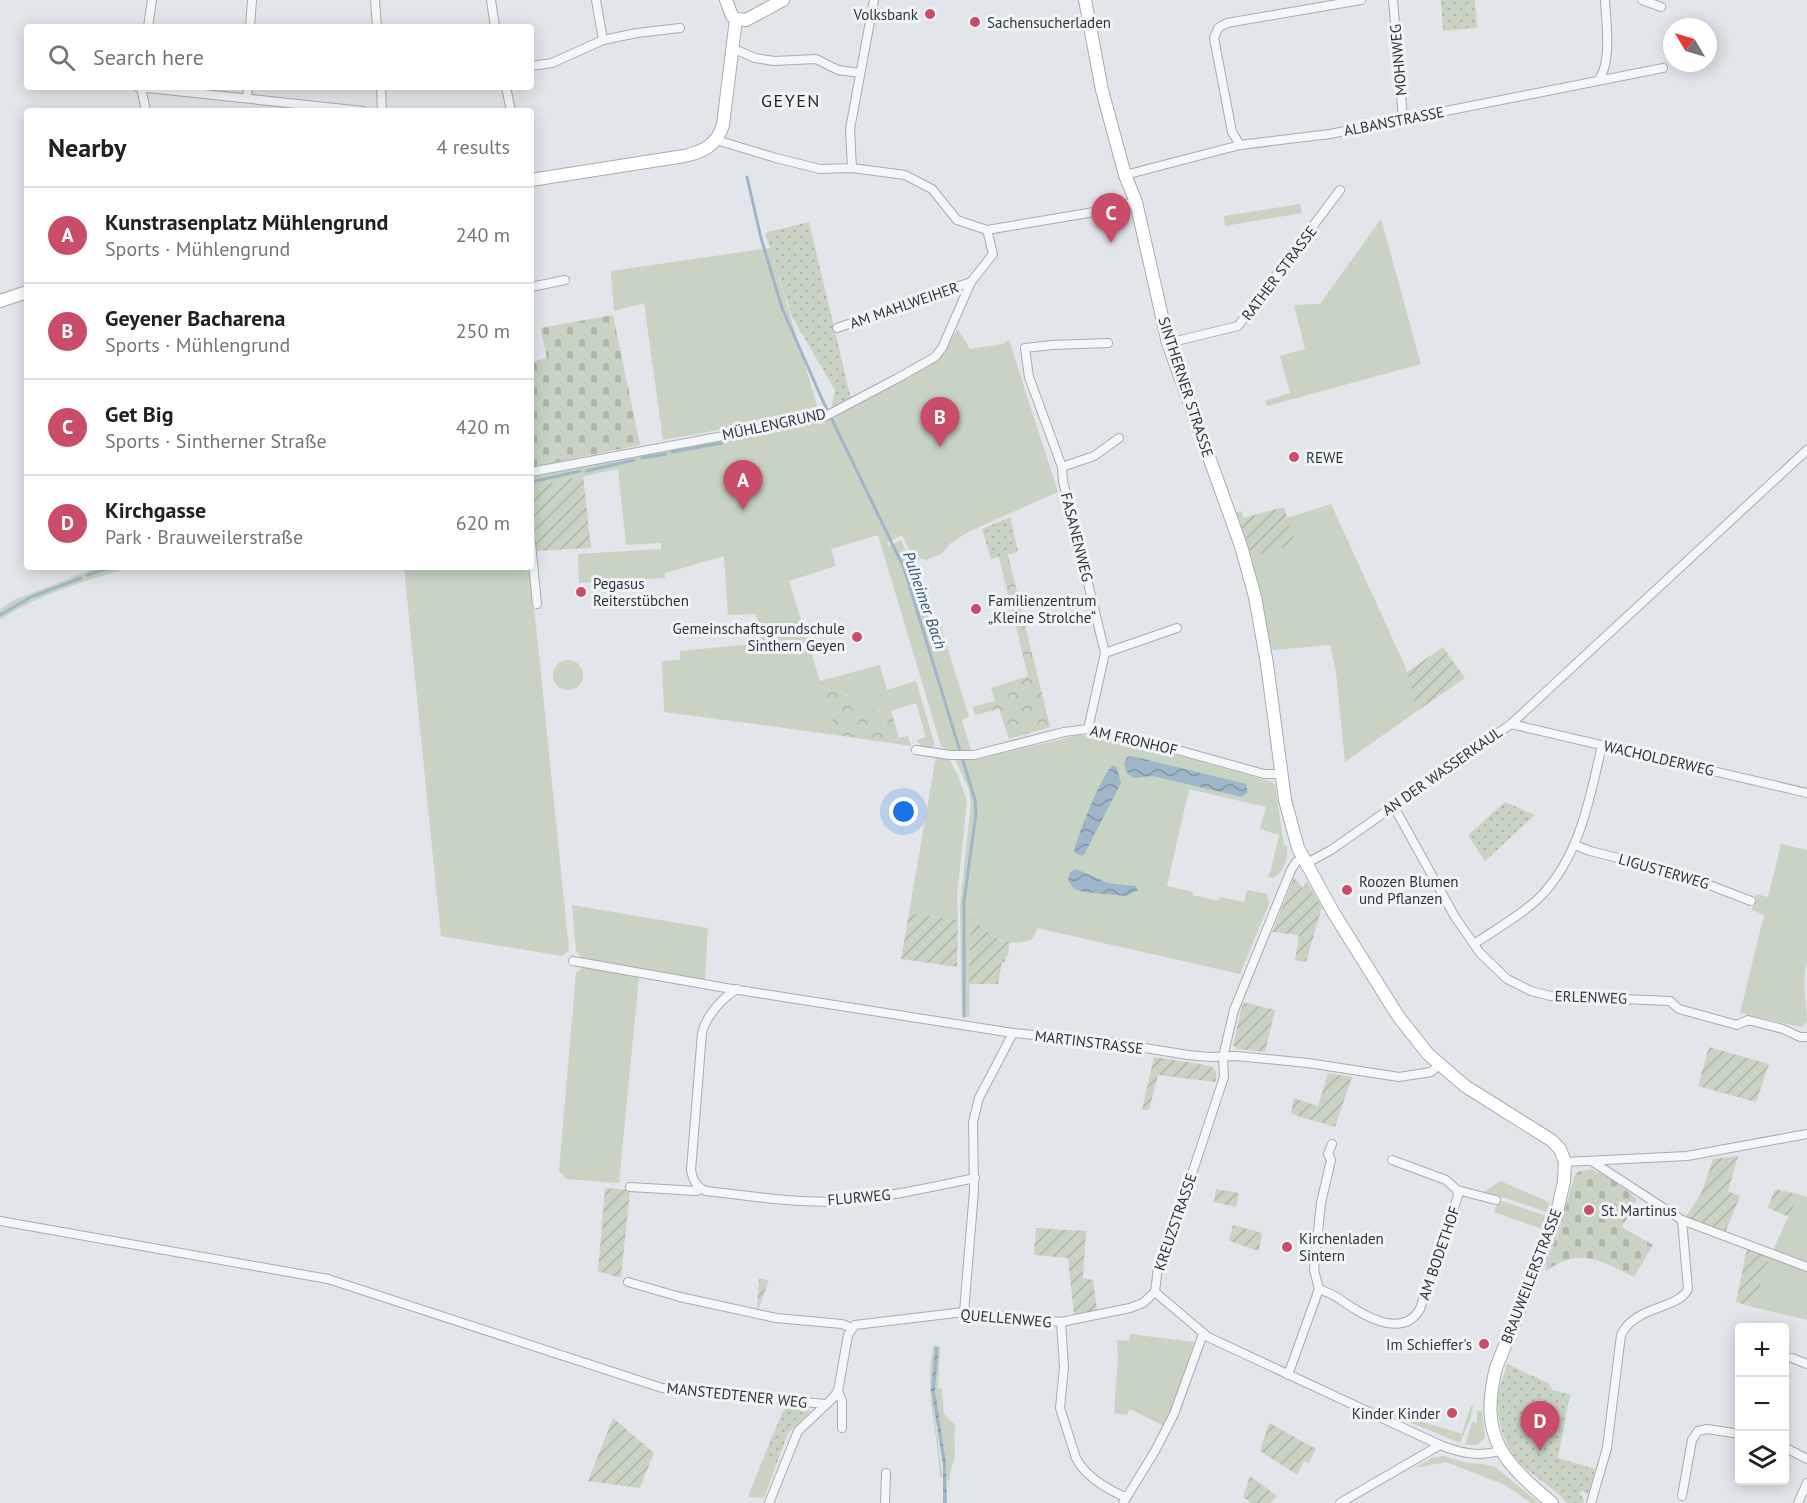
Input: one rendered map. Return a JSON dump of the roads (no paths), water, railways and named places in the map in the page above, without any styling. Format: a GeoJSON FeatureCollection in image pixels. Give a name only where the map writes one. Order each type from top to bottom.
{"type":"FeatureCollection","features":[{"type":"Feature","properties":{"kind":"street"},"geometry":{"type":"LineString","coordinates":[[148,24],[152,0]]}},
{"type":"Feature","properties":{"kind":"street"},"geometry":{"type":"LineString","coordinates":[[250,24],[252,0]]}},
{"type":"Feature","properties":{"kind":"street"},"geometry":{"type":"LineString","coordinates":[[375,0],[377,24]]}},
{"type":"Feature","properties":{"kind":"street"},"geometry":{"type":"LineString","coordinates":[[491,0],[495,24]]}},
{"type":"Feature","properties":{"kind":"street"},"geometry":{"type":"LineString","coordinates":[[596,0],[603,40]]}},
{"type":"Feature","properties":{"kind":"street"},"geometry":{"type":"LineString","coordinates":[[726,0],[736,20],[746,20],[783,0]]}},
{"type":"Feature","properties":{"kind":"street"},"geometry":{"type":"LineString","coordinates":[[852,168],[850,129],[874,0]]}},
{"type":"Feature","properties":{"kind":"street","name":"SINTHERNER STRASSE"},"geometry":{"type":"LineString","coordinates":[[1085,0],[1102,90],[1125,176],[1136,202],[1168,343],[1241,546],[1255,597],[1268,664],[1281,774]]}},
{"type":"Feature","properties":{"kind":"street"},"geometry":{"type":"LineString","coordinates":[[1240,145],[1232,132],[1215,38],[1218,28],[1227,23],[1361,0]]}},
{"type":"Feature","properties":{"kind":"street","name":"MOHNWEG"},"geometry":{"type":"LineString","coordinates":[[1393,0],[1403,119]]}},
{"type":"Feature","properties":{"kind":"street"},"geometry":{"type":"LineString","coordinates":[[1599,79],[1605,72],[1607,61],[1605,0]]}},
{"type":"Feature","properties":{"kind":"street"},"geometry":{"type":"LineString","coordinates":[[1642,0],[1661,7]]}},
{"type":"Feature","properties":{"kind":"street"},"geometry":{"type":"LineString","coordinates":[[534,180],[684,156],[698,153],[716,141],[723,125],[736,20]]}},
{"type":"Feature","properties":{"kind":"street"},"geometry":{"type":"LineString","coordinates":[[534,66],[552,63],[603,40],[680,28]]}},
{"type":"Feature","properties":{"kind":"street"},"geometry":{"type":"LineString","coordinates":[[732,51],[774,62],[816,59],[838,70],[860,73]]}},
{"type":"Feature","properties":{"kind":"street","name":"ALBANSTRASSE"},"geometry":{"type":"LineString","coordinates":[[1125,176],[1240,145],[1330,134],[1663,68]]}},
{"type":"Feature","properties":{"kind":"street"},"geometry":{"type":"LineString","coordinates":[[141,90],[145,108]]}},
{"type":"Feature","properties":{"kind":"street"},"geometry":{"type":"LineString","coordinates":[[169,90],[336,108]]}},
{"type":"Feature","properties":{"kind":"street"},"geometry":{"type":"LineString","coordinates":[[247,98],[248,90]]}},
{"type":"Feature","properties":{"kind":"street"},"geometry":{"type":"LineString","coordinates":[[381,90],[382,108]]}},
{"type":"Feature","properties":{"kind":"street"},"geometry":{"type":"LineString","coordinates":[[507,90],[510,108]]}},
{"type":"Feature","properties":{"kind":"street"},"geometry":{"type":"LineString","coordinates":[[716,141],[820,169],[852,168],[905,175],[932,189],[957,220],[987,230],[1088,213],[1136,202]]}},
{"type":"Feature","properties":{"kind":"street","name":"RATHER STRASSE"},"geometry":{"type":"LineString","coordinates":[[1168,343],[1238,326],[1340,190]]}},
{"type":"Feature","properties":{"kind":"street","name":"MÜHLENGRUND"},"geometry":{"type":"LineString","coordinates":[[534,471],[824,417],[896,380],[935,357],[942,348],[971,282],[993,254],[987,230]]}},
{"type":"Feature","properties":{"kind":"street"},"geometry":{"type":"LineString","coordinates":[[534,286],[565,280]]}},
{"type":"Feature","properties":{"kind":"street","name":"AM MAHLWEIHER"},"geometry":{"type":"LineString","coordinates":[[837,328],[971,282]]}},
{"type":"Feature","properties":{"kind":"street"},"geometry":{"type":"LineString","coordinates":[[0,301],[24,293]]}},
{"type":"Feature","properties":{"kind":"street","name":"FASANENWEG"},"geometry":{"type":"LineString","coordinates":[[1088,729],[1105,652],[1063,481],[1062,467],[1029,377],[1025,348],[1108,343]]}},
{"type":"Feature","properties":{"kind":"street"},"geometry":{"type":"LineString","coordinates":[[1062,467],[1094,456],[1119,438]]}},
{"type":"Feature","properties":{"kind":"street","name":"AN DER WASSERKAUL"},"geometry":{"type":"LineString","coordinates":[[1304,861],[1331,850],[1511,723],[1807,450]]}},
{"type":"Feature","properties":{"kind":"street"},"geometry":{"type":"LineString","coordinates":[[534,570],[537,604]]}},
{"type":"Feature","properties":{"kind":"street"},"geometry":{"type":"LineString","coordinates":[[1105,652],[1178,628]]}},
{"type":"Feature","properties":{"kind":"street","name":"WACHOLDERWEG"},"geometry":{"type":"LineString","coordinates":[[1511,723],[1807,793]]}},
{"type":"Feature","properties":{"kind":"street","name":"AM FRONHOF"},"geometry":{"type":"LineString","coordinates":[[916,750],[974,755],[1064,732],[1088,729],[1156,744],[1264,774],[1281,774]]}},
{"type":"Feature","properties":{"kind":"street"},"geometry":{"type":"LineString","coordinates":[[1474,944],[1540,897],[1560,872],[1575,846],[1602,745]]}},
{"type":"Feature","properties":{"kind":"street"},"geometry":{"type":"LineString","coordinates":[[1281,774],[1290,825],[1304,861],[1398,1016],[1439,1065],[1479,1096],[1551,1140],[1560,1149],[1565,1162],[1687,1156],[1807,1134]]}},
{"type":"Feature","properties":{"kind":"street","name":"ERLENWEG"},"geometry":{"type":"LineString","coordinates":[[1393,805],[1444,899],[1474,944],[1501,974],[1514,983],[1531,991],[1559,997],[1670,1001],[1679,1009],[1737,1025],[1748,1020],[1783,1029],[1800,1037],[1807,1037]]}},
{"type":"Feature","properties":{"kind":"street","name":"LIGUSTERWEG"},"geometry":{"type":"LineString","coordinates":[[1575,846],[1678,873],[1751,901]]}},
{"type":"Feature","properties":{"kind":"street","name":"KREUZSTRASSE"},"geometry":{"type":"LineString","coordinates":[[1304,861],[1296,862],[1291,870],[1241,991],[1229,1026],[1223,1057],[1224,1077],[1158,1267],[1155,1292],[1203,1334],[1288,1375],[1461,1453],[1491,1454],[1500,1451]]}},
{"type":"Feature","properties":{"kind":"street","name":"MARTINSTRASSE"},"geometry":{"type":"LineString","coordinates":[[573,961],[726,988],[1013,1033],[1108,1042],[1188,1055],[1236,1056],[1308,1063],[1399,1077],[1431,1072],[1439,1065]]}},
{"type":"Feature","properties":{"kind":"street"},"geometry":{"type":"LineString","coordinates":[[703,1189],[694,1181],[691,1170],[702,1033],[707,1020],[718,1006],[738,989]]}},
{"type":"Feature","properties":{"kind":"street"},"geometry":{"type":"LineString","coordinates":[[964,1312],[975,1178],[972,1128],[975,1109],[1013,1033]]}},
{"type":"Feature","properties":{"kind":"street"},"geometry":{"type":"LineString","coordinates":[[1288,1375],[1319,1289],[1314,1270],[1321,1203],[1331,1160],[1328,1154],[1332,1144]]}},
{"type":"Feature","properties":{"kind":"street","name":"AM BODETHOF"},"geometry":{"type":"LineString","coordinates":[[1392,1160],[1446,1180],[1457,1190],[1496,1200]]}},
{"type":"Feature","properties":{"kind":"street","name":"BRAUWEILERSTRASSE"},"geometry":{"type":"LineString","coordinates":[[1552,1503],[1524,1480],[1500,1451],[1490,1420],[1490,1392],[1496,1368],[1556,1217],[1564,1181],[1565,1162]]}},
{"type":"Feature","properties":{"kind":"street"},"geometry":{"type":"LineString","coordinates":[[1593,1162],[1682,1220],[1807,1267]]}},
{"type":"Feature","properties":{"kind":"street","name":"FLURWEG"},"geometry":{"type":"LineString","coordinates":[[630,1187],[681,1191],[703,1189],[764,1198],[842,1201],[975,1178]]}},
{"type":"Feature","properties":{"kind":"street","name":"AM BODETHOF"},"geometry":{"type":"LineString","coordinates":[[1319,1289],[1387,1324],[1400,1324],[1412,1319],[1420,1309],[1458,1196],[1457,1190]]}},
{"type":"Feature","properties":{"kind":"street"},"geometry":{"type":"LineString","coordinates":[[1591,1503],[1608,1448],[1621,1335],[1626,1326],[1639,1315],[1683,1297],[1688,1289],[1682,1220]]}},
{"type":"Feature","properties":{"kind":"street","name":"MANSTEDTENER WEG"},"geometry":{"type":"LineString","coordinates":[[0,1221],[328,1279],[662,1388],[825,1404]]}},
{"type":"Feature","properties":{"kind":"street","name":"QUELLENWEG"},"geometry":{"type":"LineString","coordinates":[[628,1282],[680,1297],[776,1318],[842,1323],[852,1328],[867,1323],[964,1312],[1061,1322],[1130,1308],[1143,1303],[1155,1292]]}},
{"type":"Feature","properties":{"kind":"street"},"geometry":{"type":"LineString","coordinates":[[1061,1322],[1064,1367],[1060,1408],[1076,1458],[1094,1478],[1124,1500],[1155,1451],[1174,1414],[1203,1334]]}},
{"type":"Feature","properties":{"kind":"street"},"geometry":{"type":"LineString","coordinates":[[842,1428],[842,1401],[838,1392],[848,1335],[852,1328]]}},
{"type":"Feature","properties":{"kind":"street"},"geometry":{"type":"LineString","coordinates":[[1792,1358],[1807,1364]]}},
{"type":"Feature","properties":{"kind":"street"},"geometry":{"type":"LineString","coordinates":[[769,1503],[798,1431],[838,1392]]}},
{"type":"Feature","properties":{"kind":"street"},"geometry":{"type":"LineString","coordinates":[[1682,1496],[1693,1437],[1700,1430],[1735,1433]]}},
{"type":"Feature","properties":{"kind":"street"},"geometry":{"type":"LineString","coordinates":[[1340,1503],[1440,1444]]}},
{"type":"Feature","properties":{"kind":"street"},"geometry":{"type":"LineString","coordinates":[[1789,1449],[1807,1459]]}},
{"type":"Feature","properties":{"kind":"street"},"geometry":{"type":"LineString","coordinates":[[885,1503],[886,1473]]}},
{"type":"Feature","properties":{"kind":"street"},"geometry":{"type":"LineString","coordinates":[[1798,1503],[1807,1484]]}},
{"type":"Feature","properties":{"kind":"water"},"geometry":{"type":"Polygon","coordinates":[[[1132,756],[1246,784],[1248,792],[1242,797],[1153,776],[1134,778],[1127,773],[1124,763],[1127,757],[1132,756]]]}},
{"type":"Feature","properties":{"kind":"water"},"geometry":{"type":"Polygon","coordinates":[[[1113,765],[1117,768],[1121,783],[1082,856],[1074,851],[1076,843],[1096,792],[1113,765]]]}},
{"type":"Feature","properties":{"kind":"water"},"geometry":{"type":"Polygon","coordinates":[[[1076,869],[1108,883],[1136,886],[1138,890],[1126,896],[1074,889],[1068,880],[1070,872],[1076,869]]]}},
{"type":"Feature","properties":{"kind":"water"},"geometry":{"type":"Polygon","coordinates":[[[935,1346],[939,1347],[935,1390],[946,1463],[947,1503],[943,1503],[943,1465],[931,1390],[935,1346]]]}},
{"type":"Feature","properties":{"kind":"waterway","name":"Pulheimer Bach"},"geometry":{"type":"LineString","coordinates":[[747,177],[761,238],[782,308],[822,399],[904,568],[975,800],[976,813],[964,902],[964,1016]]}},
{"type":"Feature","properties":{"kind":"waterway"},"geometry":{"type":"LineString","coordinates":[[672,452],[722,443]]}},
{"type":"Feature","properties":{"kind":"waterway"},"geometry":{"type":"LineString","coordinates":[[642,458],[666,454]]}},
{"type":"Feature","properties":{"kind":"waterway"},"geometry":{"type":"LineString","coordinates":[[586,471],[634,460]]}},
{"type":"Feature","properties":{"kind":"waterway"},"geometry":{"type":"LineString","coordinates":[[534,481],[580,471]]}},
{"type":"Feature","properties":{"kind":"waterway"},"geometry":{"type":"LineString","coordinates":[[87,575],[103,570]]}},
{"type":"Feature","properties":{"kind":"waterway"},"geometry":{"type":"LineString","coordinates":[[0,615],[31,597],[81,578]]}},
{"type":"Feature","properties":{"kind":"place","name":"Volksbank"},"geometry":{"type":"Point","coordinates":[930,14]}},
{"type":"Feature","properties":{"kind":"place","name":"Sachensucherladen"},"geometry":{"type":"Point","coordinates":[975,22]}},
{"type":"Feature","properties":{"kind":"place","name":"Get Big"},"geometry":{"type":"Point","coordinates":[1111,243]}},
{"type":"Feature","properties":{"kind":"place","name":"Geyener Bacharena"},"geometry":{"type":"Point","coordinates":[940,447]}},
{"type":"Feature","properties":{"kind":"place","name":"REWE"},"geometry":{"type":"Point","coordinates":[1294,457]}},
{"type":"Feature","properties":{"kind":"place","name":"Kunstrasenplatz Mühlengrund"},"geometry":{"type":"Point","coordinates":[743,510]}},
{"type":"Feature","properties":{"kind":"place","name":"Pegasus Reiterstübchen"},"geometry":{"type":"Point","coordinates":[581,592]}},
{"type":"Feature","properties":{"kind":"place","name":"Familienzentrum „Kleine Strolche“"},"geometry":{"type":"Point","coordinates":[976,609]}},
{"type":"Feature","properties":{"kind":"place","name":"Gemeinschaftsgrundschule Sinthern Geyen"},"geometry":{"type":"Point","coordinates":[857,637]}},
{"type":"Feature","properties":{"kind":"place","name":"Roozen Blumen und Pflanzen"},"geometry":{"type":"Point","coordinates":[1347,890]}},
{"type":"Feature","properties":{"kind":"place","name":"St. Martinus"},"geometry":{"type":"Point","coordinates":[1589,1210]}},
{"type":"Feature","properties":{"kind":"place","name":"Kirchenladen Sintern"},"geometry":{"type":"Point","coordinates":[1287,1247]}},
{"type":"Feature","properties":{"kind":"place","name":"Im Schieffer's"},"geometry":{"type":"Point","coordinates":[1484,1344]}},
{"type":"Feature","properties":{"kind":"place","name":"Kinder Kinder"},"geometry":{"type":"Point","coordinates":[1452,1413]}},
{"type":"Feature","properties":{"kind":"place","name":"Kirchgasse"},"geometry":{"type":"Point","coordinates":[1540,1451]}},
{"type":"Feature","properties":{"kind":"district","name":"GEYEN"},"geometry":{"type":"Point","coordinates":[791,100]}}]}
